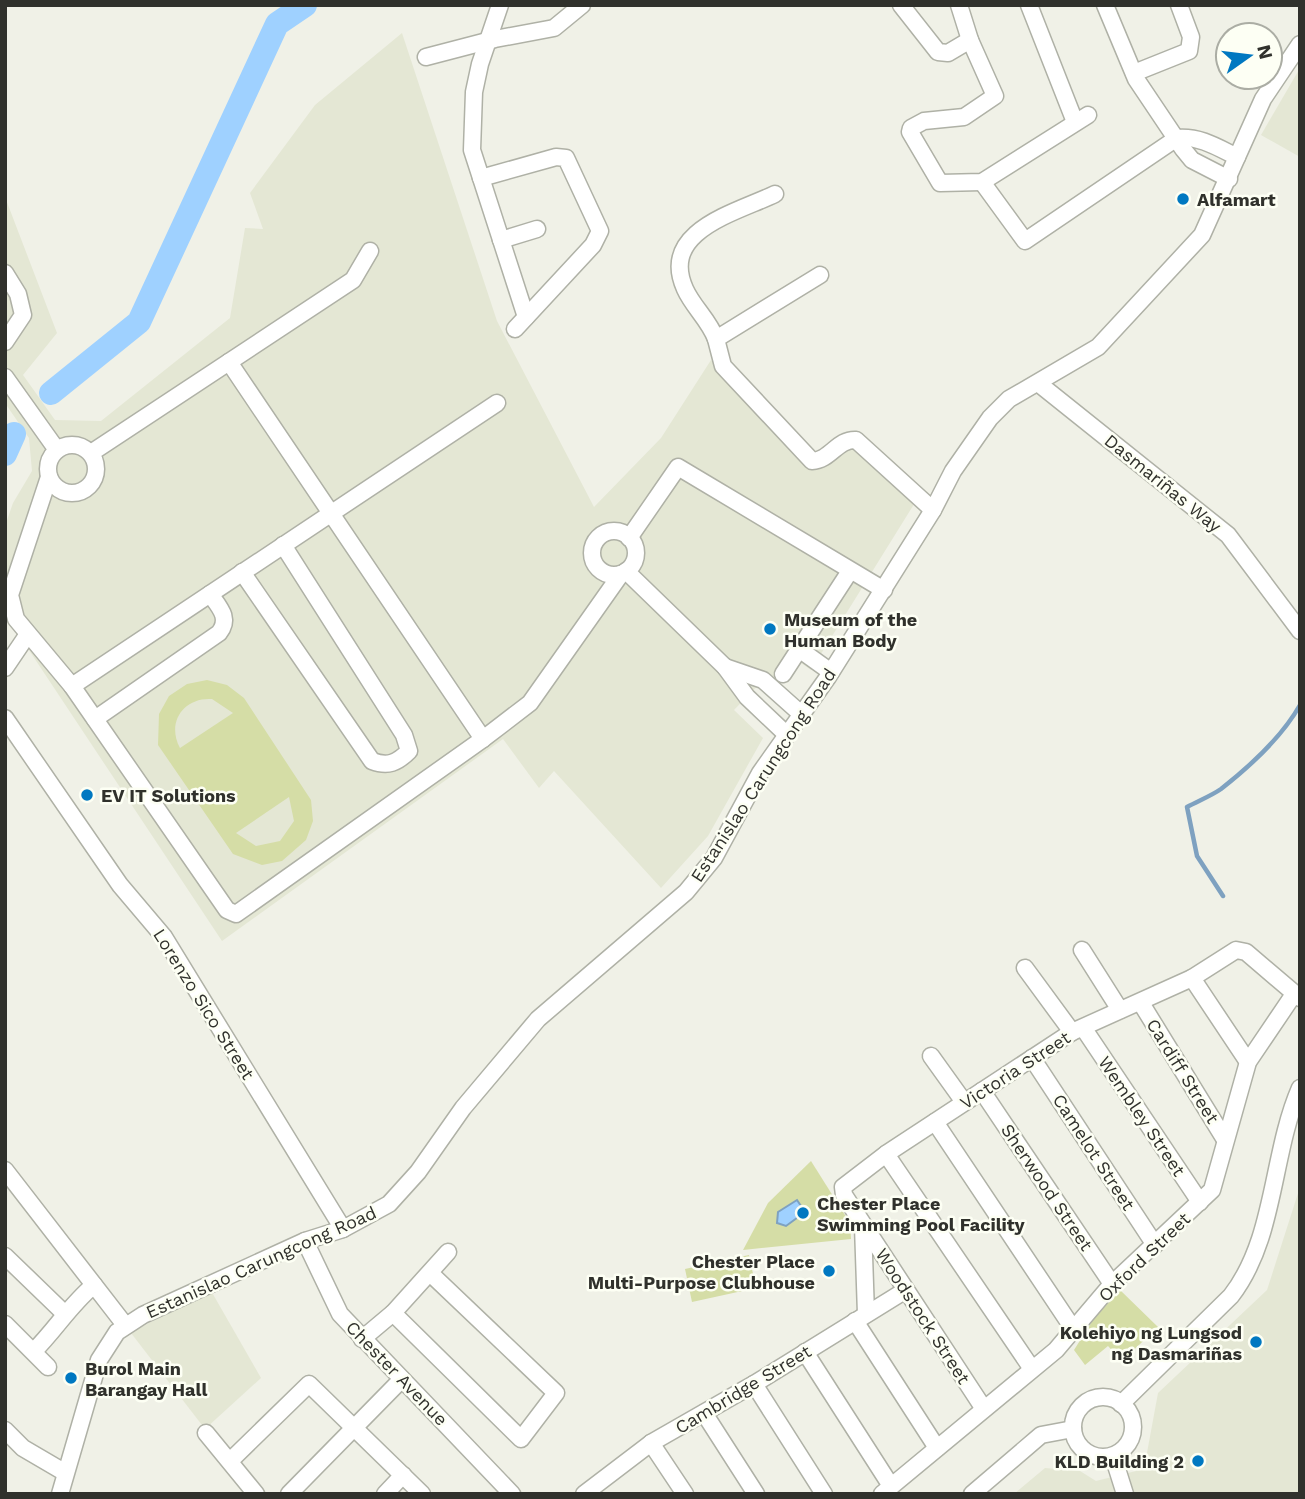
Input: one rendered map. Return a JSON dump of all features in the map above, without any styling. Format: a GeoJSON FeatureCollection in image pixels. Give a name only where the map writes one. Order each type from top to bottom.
{"type":"FeatureCollection","features":[{"type":"Feature","properties":{"kind":"street"},"geometry":{"type":"LineString","coordinates":[[500,5],[480,64],[471,125],[472,150],[526,317]]}},
{"type":"Feature","properties":{"kind":"street"},"geometry":{"type":"LineString","coordinates":[[426,58],[488,41],[554,28],[582,5]]}},
{"type":"Feature","properties":{"kind":"street"},"geometry":{"type":"LineString","coordinates":[[901,5],[938,52],[948,53],[970,40]]}},
{"type":"Feature","properties":{"kind":"street"},"geometry":{"type":"LineString","coordinates":[[959,5],[970,40],[995,96],[964,117],[924,121],[914,125],[910,132],[940,183],[982,181],[1082,118],[1029,5]]}},
{"type":"Feature","properties":{"kind":"street"},"geometry":{"type":"LineString","coordinates":[[1105,5],[1134,73],[1192,160],[1229,179]]}},
{"type":"Feature","properties":{"kind":"street"},"geometry":{"type":"LineString","coordinates":[[1134,73],[1189,51],[1191,37],[1178,5]]}},
{"type":"Feature","properties":{"kind":"street","name":"Estanislao Carungcong Road"},"geometry":{"type":"LineString","coordinates":[[60,1494],[64,1472],[99,1360],[110,1339],[125,1325],[305,1241],[343,1229],[389,1204],[418,1172],[463,1108],[538,1019],[693,884],[714,858],[760,774],[884,590],[933,510],[953,471],[990,418],[1009,399],[1098,347],[1190,251],[1213,217],[1263,99],[1300,44]]}},
{"type":"Feature","properties":{"kind":"street"},"geometry":{"type":"LineString","coordinates":[[982,181],[1025,241],[1177,138],[1204,140],[1237,156]]}},
{"type":"Feature","properties":{"kind":"street"},"geometry":{"type":"LineString","coordinates":[[481,178],[556,157],[566,158],[600,231],[593,245],[515,330]]}},
{"type":"Feature","properties":{"kind":"street"},"geometry":{"type":"LineString","coordinates":[[775,194],[689,237],[681,253],[679,273],[686,292],[716,340],[723,366],[813,461],[823,459],[843,441],[856,440],[933,510]]}},
{"type":"Feature","properties":{"kind":"street"},"geometry":{"type":"LineString","coordinates":[[501,240],[537,229]]}},
{"type":"Feature","properties":{"kind":"street"},"geometry":{"type":"LineString","coordinates":[[91,453],[353,280],[370,251]]}},
{"type":"Feature","properties":{"kind":"street"},"geometry":{"type":"LineString","coordinates":[[5,273],[18,295],[23,315],[5,342]]}},
{"type":"Feature","properties":{"kind":"street"},"geometry":{"type":"LineString","coordinates":[[716,340],[820,275]]}},
{"type":"Feature","properties":{"kind":"street"},"geometry":{"type":"LineString","coordinates":[[229,362],[483,739]]}},
{"type":"Feature","properties":{"kind":"street"},"geometry":{"type":"LineString","coordinates":[[8,381],[57,450]]}},
{"type":"Feature","properties":{"kind":"street","name":"Dasmariñas Way"},"geometry":{"type":"LineString","coordinates":[[1038,383],[1228,535],[1300,631]]}},
{"type":"Feature","properties":{"kind":"street"},"geometry":{"type":"LineString","coordinates":[[72,686],[497,403]]}},
{"type":"Feature","properties":{"kind":"street"},"geometry":{"type":"LineString","coordinates":[[50,477],[66,492],[74,494],[88,488],[96,475],[97,467],[91,453],[78,445],[57,450],[49,462],[50,477],[10,595],[16,619],[72,686],[228,910],[236,914],[244,911],[530,703],[623,573],[635,554],[629,538],[620,533],[607,533],[593,548],[597,567],[608,574],[623,573],[725,667],[747,697],[786,734]]}},
{"type":"Feature","properties":{"kind":"street"},"geometry":{"type":"LineString","coordinates":[[629,538],[678,467],[884,590]]}},
{"type":"Feature","properties":{"kind":"street"},"geometry":{"type":"LineString","coordinates":[[242,572],[372,761],[385,765],[400,761],[409,751],[404,735],[283,545]]}},
{"type":"Feature","properties":{"kind":"street"},"geometry":{"type":"LineString","coordinates":[[783,674],[850,571]]}},
{"type":"Feature","properties":{"kind":"street"},"geometry":{"type":"LineString","coordinates":[[95,719],[219,633],[225,621],[224,615],[210,594]]}},
{"type":"Feature","properties":{"kind":"street"},"geometry":{"type":"LineString","coordinates":[[5,668],[28,634]]}},
{"type":"Feature","properties":{"kind":"street"},"geometry":{"type":"LineString","coordinates":[[799,649],[831,671]]}},
{"type":"Feature","properties":{"kind":"street"},"geometry":{"type":"LineString","coordinates":[[725,667],[763,680],[800,713]]}},
{"type":"Feature","properties":{"kind":"street","name":"Lorenzo Sico Street"},"geometry":{"type":"LineString","coordinates":[[5,718],[120,885],[164,937],[343,1229]]}},
{"type":"Feature","properties":{"kind":"street"},"geometry":{"type":"LineString","coordinates":[[1082,950],[1120,1010]]}},
{"type":"Feature","properties":{"kind":"street","name":"Victoria Street"},"geometry":{"type":"LineString","coordinates":[[843,1187],[886,1154],[1032,1058],[1120,1010],[1141,1003],[1192,978],[1236,950],[1246,952],[1297,996]]}},
{"type":"Feature","properties":{"kind":"street","name":"Wembley Street"},"geometry":{"type":"LineString","coordinates":[[1026,968],[1078,1031],[1200,1202]]}},
{"type":"Feature","properties":{"kind":"street"},"geometry":{"type":"LineString","coordinates":[[1192,978],[1248,1062]]}},
{"type":"Feature","properties":{"kind":"street","name":"Oxford Street"},"geometry":{"type":"LineString","coordinates":[[887,1490],[1056,1350],[1112,1284],[1212,1190],[1224,1138],[1248,1062],[1297,996]]}},
{"type":"Feature","properties":{"kind":"street","name":"Cardiff Street"},"geometry":{"type":"LineString","coordinates":[[1141,1003],[1224,1138]]}},
{"type":"Feature","properties":{"kind":"street"},"geometry":{"type":"LineString","coordinates":[[931,1056],[964,1102]]}},
{"type":"Feature","properties":{"kind":"street","name":"Camelot Street"},"geometry":{"type":"LineString","coordinates":[[1032,1058],[1155,1245]]}},
{"type":"Feature","properties":{"kind":"street"},"geometry":{"type":"LineString","coordinates":[[1121,1404],[1231,1296],[1245,1278],[1257,1246],[1300,1088]]}},
{"type":"Feature","properties":{"kind":"street","name":"Sherwood Street"},"geometry":{"type":"LineString","coordinates":[[982,1091],[1112,1284]]}},
{"type":"Feature","properties":{"kind":"street"},"geometry":{"type":"LineString","coordinates":[[935,1122],[1074,1330]]}},
{"type":"Feature","properties":{"kind":"street"},"geometry":{"type":"LineString","coordinates":[[886,1154],[1032,1369]]}},
{"type":"Feature","properties":{"kind":"street"},"geometry":{"type":"LineString","coordinates":[[5,1170],[125,1325]]}},
{"type":"Feature","properties":{"kind":"street","name":"Woodstock Street"},"geometry":{"type":"LineString","coordinates":[[843,1187],[844,1195],[984,1409]]}},
{"type":"Feature","properties":{"kind":"street"},"geometry":{"type":"LineString","coordinates":[[863,1224],[861,1318],[937,1448]]}},
{"type":"Feature","properties":{"kind":"street","name":"Chester Avenue"},"geometry":{"type":"LineString","coordinates":[[305,1241],[330,1297],[362,1339],[508,1491]]}},
{"type":"Feature","properties":{"kind":"street"},"geometry":{"type":"LineString","coordinates":[[362,1339],[393,1313],[448,1252]]}},
{"type":"Feature","properties":{"kind":"street"},"geometry":{"type":"LineString","coordinates":[[5,1256],[64,1313]]}},
{"type":"Feature","properties":{"kind":"street"},"geometry":{"type":"LineString","coordinates":[[393,1313],[521,1439],[556,1393],[430,1273]]}},
{"type":"Feature","properties":{"kind":"street"},"geometry":{"type":"LineString","coordinates":[[34,1351],[61,1323],[64,1313],[94,1285]]}},
{"type":"Feature","properties":{"kind":"street","name":"Cambridge Street"},"geometry":{"type":"LineString","coordinates":[[590,1492],[652,1443],[754,1384],[905,1290]]}},
{"type":"Feature","properties":{"kind":"street"},"geometry":{"type":"LineString","coordinates":[[5,1324],[48,1367]]}},
{"type":"Feature","properties":{"kind":"street"},"geometry":{"type":"LineString","coordinates":[[805,1352],[887,1490]]}},
{"type":"Feature","properties":{"kind":"street"},"geometry":{"type":"LineString","coordinates":[[289,1494],[402,1379]]}},
{"type":"Feature","properties":{"kind":"street"},"geometry":{"type":"LineString","coordinates":[[230,1461],[309,1384],[422,1494]]}},
{"type":"Feature","properties":{"kind":"street"},"geometry":{"type":"LineString","coordinates":[[754,1384],[824,1494]]}},
{"type":"Feature","properties":{"kind":"street"},"geometry":{"type":"LineString","coordinates":[[1105,1397],[1121,1404],[1131,1416],[1132,1432],[1126,1447],[1113,1456],[1095,1456],[1086,1452],[1080,1446],[1073,1430],[1077,1413],[1089,1401],[1105,1397]]}},
{"type":"Feature","properties":{"kind":"street"},"geometry":{"type":"LineString","coordinates":[[705,1413],[755,1494]]}},
{"type":"Feature","properties":{"kind":"street"},"geometry":{"type":"LineString","coordinates":[[5,1430],[23,1448],[64,1472]]}},
{"type":"Feature","properties":{"kind":"street"},"geometry":{"type":"LineString","coordinates":[[972,1494],[1041,1435],[1073,1430]]}},
{"type":"Feature","properties":{"kind":"street"},"geometry":{"type":"LineString","coordinates":[[206,1433],[256,1494]]}},
{"type":"Feature","properties":{"kind":"street"},"geometry":{"type":"LineString","coordinates":[[652,1443],[685,1494]]}},
{"type":"Feature","properties":{"kind":"street"},"geometry":{"type":"LineString","coordinates":[[1113,1456],[1125,1494]]}},
{"type":"Feature","properties":{"kind":"street"},"geometry":{"type":"LineString","coordinates":[[385,1494],[403,1475]]}},
{"type":"Feature","properties":{"kind":"shaded area"},"geometry":{"type":"Polygon","coordinates":[[[402,33],[497,321],[594,507],[661,438],[711,360],[810,464],[856,444],[916,501],[811,670],[801,663],[779,685],[767,676],[734,710],[763,738],[708,836],[661,888],[554,771],[539,788],[503,739],[222,941],[5,614],[5,526],[13,503],[32,471],[29,438],[5,403],[5,197],[57,333],[23,375],[55,420],[101,421],[230,318],[245,228],[263,229],[250,193],[315,105],[402,33]]]}},
{"type":"Feature","properties":{"kind":"shaded area"},"geometry":{"type":"Polygon","coordinates":[[[1300,68],[1300,157],[1261,135],[1300,68]]]}},
{"type":"Feature","properties":{"kind":"shaded area","name":"Kolehiyo ng Lungsod ng Dasmariñas"},"geometry":{"type":"Polygon","coordinates":[[[1300,1187],[1300,1494],[1014,1494],[1045,1468],[1080,1471],[1096,1481],[1144,1469],[1158,1393],[1267,1290],[1300,1187]]]}},
{"type":"Feature","properties":{"kind":"shaded area"},"geometry":{"type":"Polygon","coordinates":[[[210,1289],[261,1378],[205,1429],[131,1333],[210,1289]]]}},
{"type":"Feature","properties":{"kind":"green space"},"geometry":{"type":"Polygon","coordinates":[[[207,680],[227,685],[244,698],[311,800],[313,821],[306,840],[282,861],[262,865],[233,854],[158,745],[159,714],[169,696],[187,684],[207,680]],[[212,699],[193,702],[180,713],[175,729],[180,748],[233,713],[212,699]],[[289,797],[236,833],[256,846],[280,841],[294,821],[289,797]]]}},
{"type":"Feature","properties":{"kind":"green space","name":"Chester Place Swimming Pool Facility"},"geometry":{"type":"Polygon","coordinates":[[[811,1161],[850,1223],[851,1239],[743,1250],[768,1203],[811,1161]]]}},
{"type":"Feature","properties":{"kind":"green space"},"geometry":{"type":"Polygon","coordinates":[[[749,1255],[756,1288],[692,1302],[685,1269],[749,1255]]]}},
{"type":"Feature","properties":{"kind":"green space"},"geometry":{"type":"Polygon","coordinates":[[[1120,1290],[1158,1327],[1122,1361],[1108,1346],[1085,1365],[1074,1350],[1093,1320],[1120,1290]]]}},
{"type":"Feature","properties":{"kind":"water"},"geometry":{"type":"Polygon","coordinates":[[[797,1200],[805,1212],[786,1226],[777,1223],[778,1212],[797,1200]]]}},
{"type":"Feature","properties":{"kind":"waterway"},"geometry":{"type":"LineString","coordinates":[[51,393],[139,322],[277,24],[305,5]]}},
{"type":"Feature","properties":{"kind":"waterway"},"geometry":{"type":"LineString","coordinates":[[5,454],[14,434]]}},
{"type":"Feature","properties":{"kind":"waterway"},"geometry":{"type":"LineString","coordinates":[[1223,896],[1197,856],[1187,807],[1217,792],[1243,771],[1274,740],[1300,705]]}},
{"type":"Feature","properties":{"kind":"place","name":"Alfamart"},"geometry":{"type":"Point","coordinates":[1183,199]}},
{"type":"Feature","properties":{"kind":"place","name":"Museum of the Human Body"},"geometry":{"type":"Point","coordinates":[770,629]}},
{"type":"Feature","properties":{"kind":"place","name":"EV IT Solutions"},"geometry":{"type":"Point","coordinates":[87,795]}},
{"type":"Feature","properties":{"kind":"place","name":"Chester Place Swimming Pool Facility"},"geometry":{"type":"Point","coordinates":[803,1213]}},
{"type":"Feature","properties":{"kind":"place","name":"Chester Place Multi-Purpose Clubhouse"},"geometry":{"type":"Point","coordinates":[829,1271]}},
{"type":"Feature","properties":{"kind":"place","name":"Kolehiyo ng Lungsod ng Dasmariñas"},"geometry":{"type":"Point","coordinates":[1256,1342]}},
{"type":"Feature","properties":{"kind":"place","name":"Burol Main Barangay Hall"},"geometry":{"type":"Point","coordinates":[71,1378]}},
{"type":"Feature","properties":{"kind":"place","name":"KLD Building 2"},"geometry":{"type":"Point","coordinates":[1198,1461]}}]}
